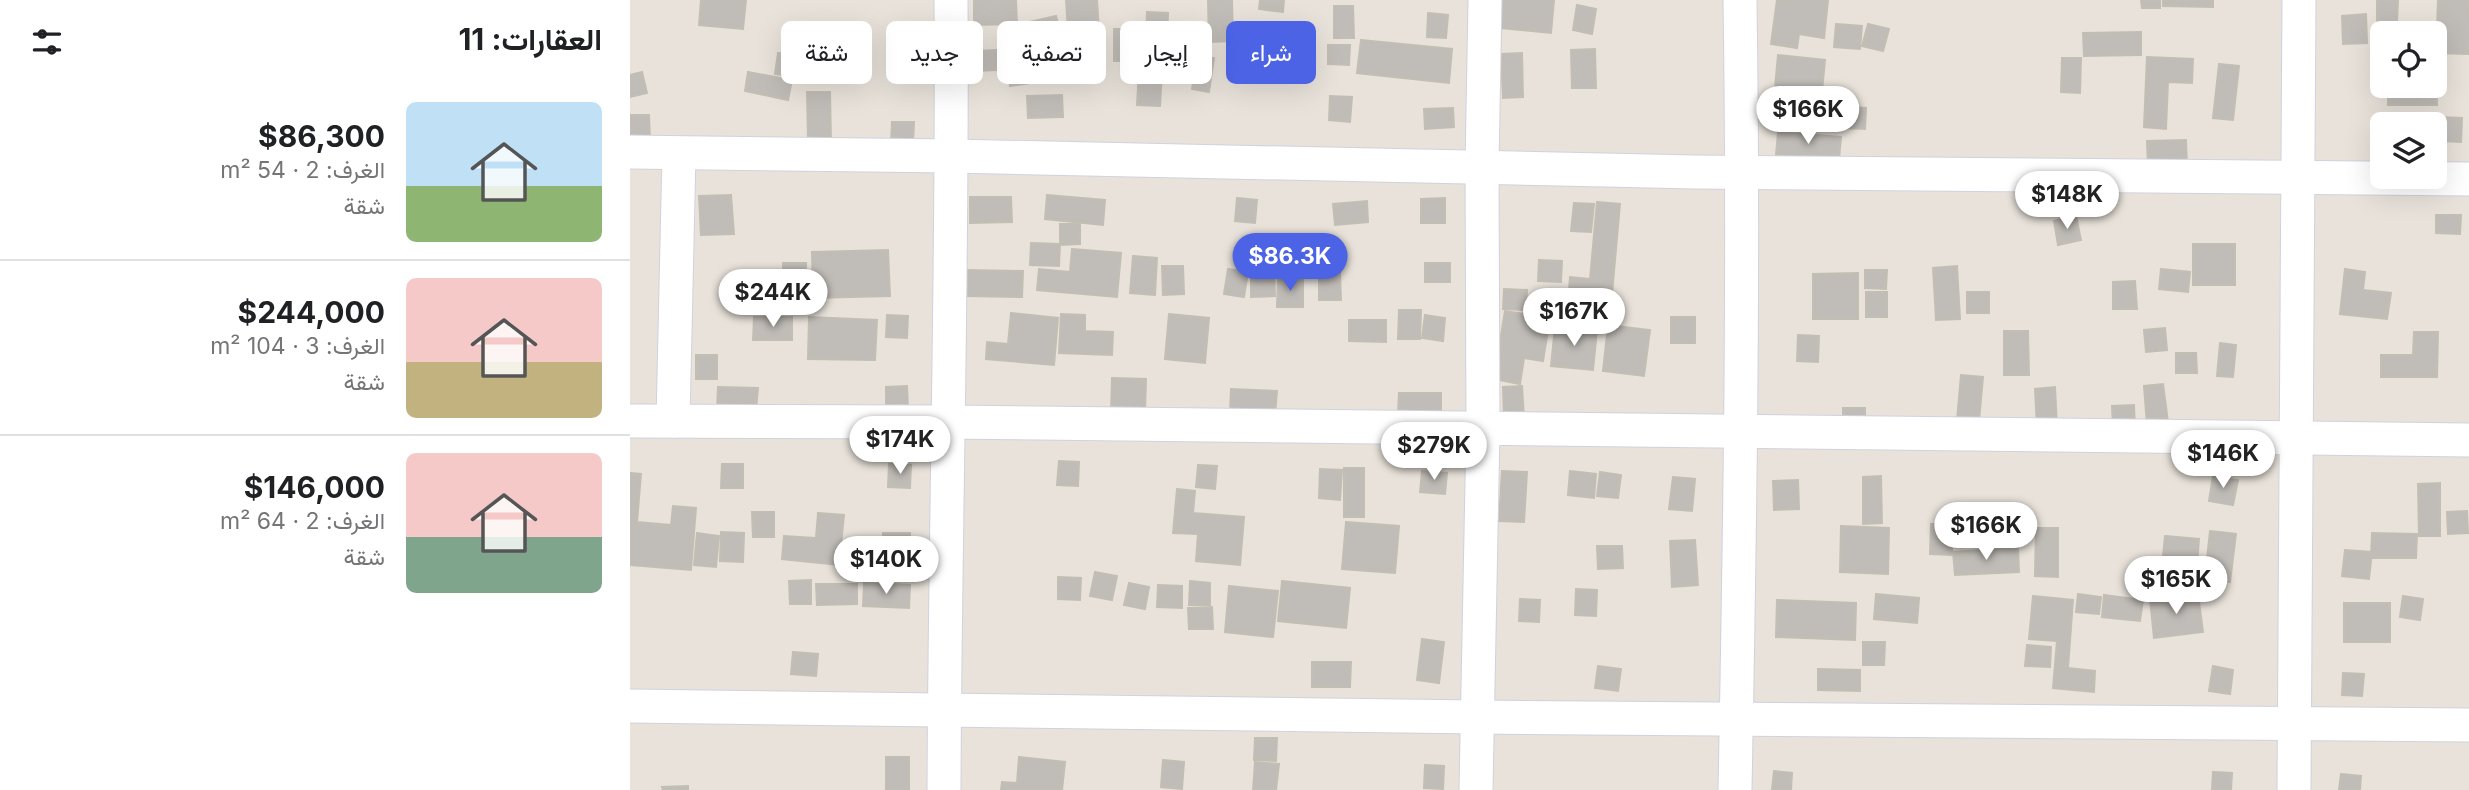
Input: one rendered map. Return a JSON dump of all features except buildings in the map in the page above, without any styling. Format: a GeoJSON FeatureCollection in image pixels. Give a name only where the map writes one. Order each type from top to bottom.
{"type":"FeatureCollection","features":[{"type":"Feature","properties":{"kind":"street"},"geometry":{"type":"LineString","coordinates":[[944,790],[952,156],[951,0]]}},
{"type":"Feature","properties":{"kind":"street"},"geometry":{"type":"LineString","coordinates":[[1476,790],[1483,430],[1482,166],[1485,0]]}},
{"type":"Feature","properties":{"kind":"street"},"geometry":{"type":"LineString","coordinates":[[1735,790],[1741,431],[1740,0]]}},
{"type":"Feature","properties":{"kind":"street"},"geometry":{"type":"LineString","coordinates":[[2294,790],[2299,0]]}},
{"type":"Feature","properties":{"kind":"street"},"geometry":{"type":"LineString","coordinates":[[630,152],[1742,172],[2469,179]]}},
{"type":"Feature","properties":{"kind":"street"},"geometry":{"type":"LineString","coordinates":[[673,421],[679,154]]}},
{"type":"Feature","properties":{"kind":"street"},"geometry":{"type":"LineString","coordinates":[[630,421],[947,422],[2469,440]]}},
{"type":"Feature","properties":{"kind":"street"},"geometry":{"type":"LineString","coordinates":[[630,706],[2469,725]]}}]}
